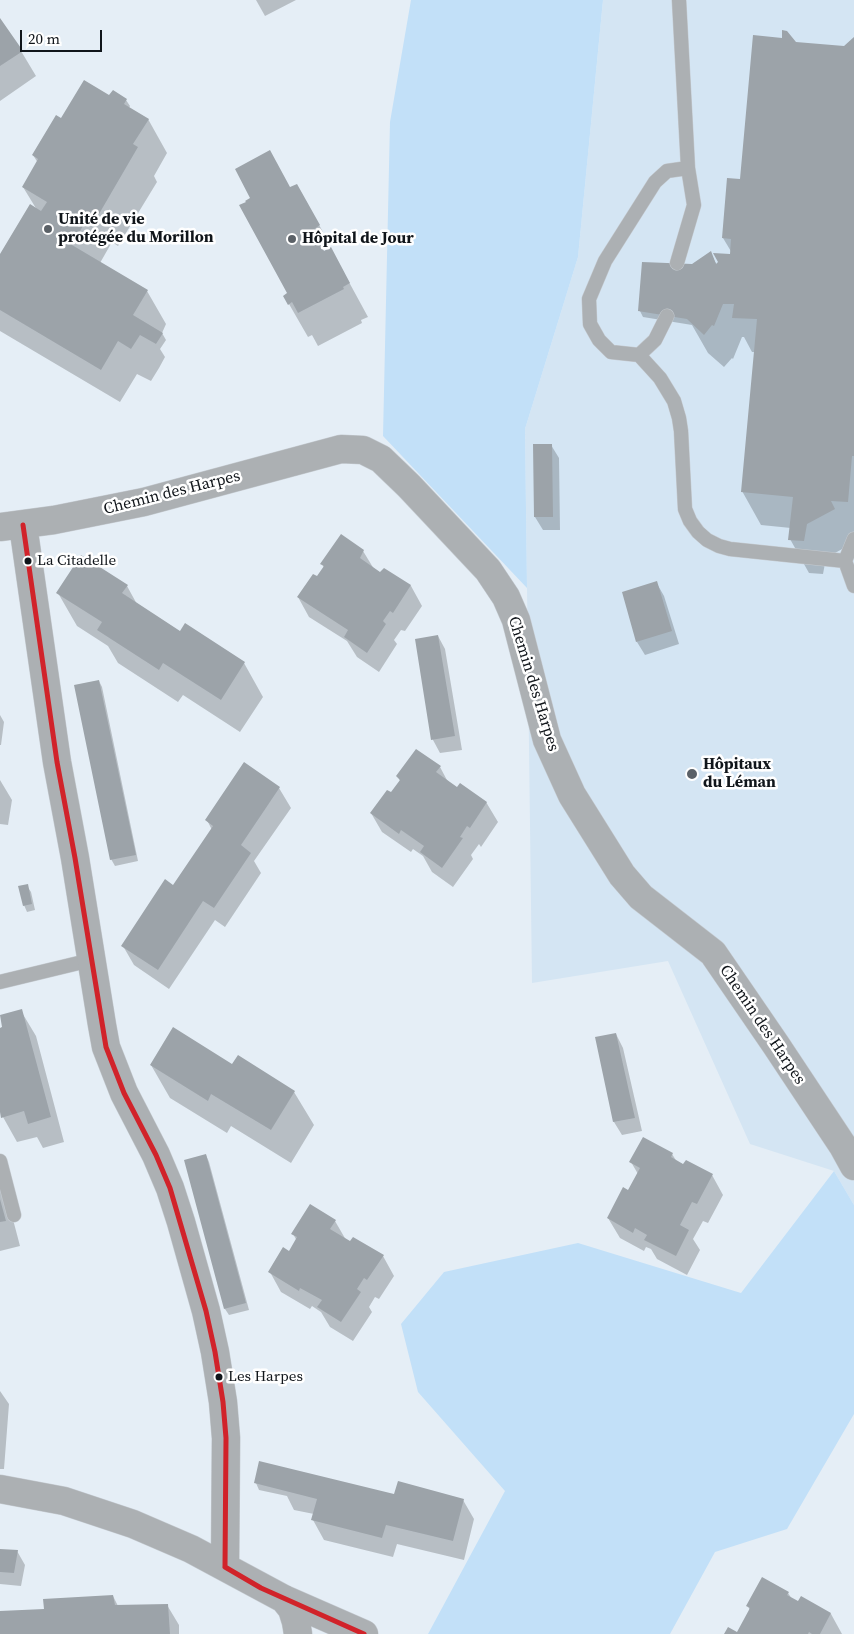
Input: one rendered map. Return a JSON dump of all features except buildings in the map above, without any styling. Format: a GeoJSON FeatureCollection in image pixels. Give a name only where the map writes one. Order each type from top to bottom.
{"type":"FeatureCollection","features":[{"type":"Feature","properties":{"kind":"street","name":"Chemin des Harpes"},"geometry":{"type":"LineString","coordinates":[[11,526],[64,518],[160,498],[341,449],[363,450],[381,459],[488,570],[506,596],[516,620],[547,740],[572,795],[622,875],[641,897],[713,953],[843,1146],[854,1166]]}},
{"type":"Feature","properties":{"kind":"street"},"geometry":{"type":"LineString","coordinates":[[11,526],[74,851],[106,1047],[124,1093],[170,1188],[206,1311],[215,1352],[226,1425],[227,1466],[224,1567]]}},
{"type":"Feature","properties":{"kind":"street"},"geometry":{"type":"LineString","coordinates":[[0,1489],[64,1501],[156,1534],[224,1567],[261,1588],[364,1634]]}},
{"type":"Feature","properties":{"kind":"street"},"geometry":{"type":"LineString","coordinates":[[284,1599],[292,1609],[298,1634]]}},
{"type":"Feature","properties":{"kind":"lane"},"geometry":{"type":"LineString","coordinates":[[677,263],[694,205],[688,168],[679,0]]}},
{"type":"Feature","properties":{"kind":"lane"},"geometry":{"type":"LineString","coordinates":[[688,168],[666,171],[655,182],[605,261],[589,299],[590,324],[599,340],[612,352],[639,355],[660,378],[674,401],[681,431],[685,509],[690,521],[698,532],[707,540],[730,549],[845,561]]}},
{"type":"Feature","properties":{"kind":"lane"},"geometry":{"type":"LineString","coordinates":[[639,355],[655,340],[667,316]]}},
{"type":"Feature","properties":{"kind":"lane"},"geometry":{"type":"LineString","coordinates":[[854,539],[845,561],[854,586]]}},
{"type":"Feature","properties":{"kind":"lane"},"geometry":{"type":"LineString","coordinates":[[0,982],[91,960]]}},
{"type":"Feature","properties":{"kind":"lane"},"geometry":{"type":"LineString","coordinates":[[0,1160],[14,1215]]}},
{"type":"Feature","properties":{"kind":"shaded area"},"geometry":{"type":"Polygon","coordinates":[[[411,0],[603,0],[578,257],[525,429],[527,588],[383,436],[390,122],[411,0]]]}},
{"type":"Feature","properties":{"kind":"shaded area","name":"Hôpitaux du Léman"},"geometry":{"type":"Polygon","coordinates":[[[603,0],[854,0],[854,1205],[834,1171],[750,1144],[668,961],[532,983],[525,429],[578,257],[603,0]]]}},
{"type":"Feature","properties":{"kind":"shaded area"},"geometry":{"type":"Polygon","coordinates":[[[834,1171],[854,1205],[854,1414],[787,1529],[715,1552],[670,1634],[428,1634],[505,1491],[418,1392],[401,1324],[444,1272],[578,1243],[741,1293],[834,1171]]]}},
{"type":"Feature","properties":{"kind":"transit line"},"geometry":{"type":"LineString","coordinates":[[23,525],[57,762],[106,1047],[124,1093],[156,1155],[170,1188],[206,1311],[215,1352],[223,1402],[226,1438],[225,1567]]}},
{"type":"Feature","properties":{"kind":"transit line"},"geometry":{"type":"LineString","coordinates":[[225,1567],[261,1588],[364,1634]]}},
{"type":"Feature","properties":{"kind":"place","name":"Unité de vie protégée du Morillon"},"geometry":{"type":"Point","coordinates":[48,229]}},
{"type":"Feature","properties":{"kind":"place","name":"Hôpital de Jour"},"geometry":{"type":"Point","coordinates":[292,239]}},
{"type":"Feature","properties":{"kind":"place","name":"La Citadelle"},"geometry":{"type":"Point","coordinates":[28,561]}},
{"type":"Feature","properties":{"kind":"place","name":"Hôpitaux du Léman"},"geometry":{"type":"Point","coordinates":[692,774]}},
{"type":"Feature","properties":{"kind":"place","name":"Les Harpes"},"geometry":{"type":"Point","coordinates":[219,1377]}}]}
